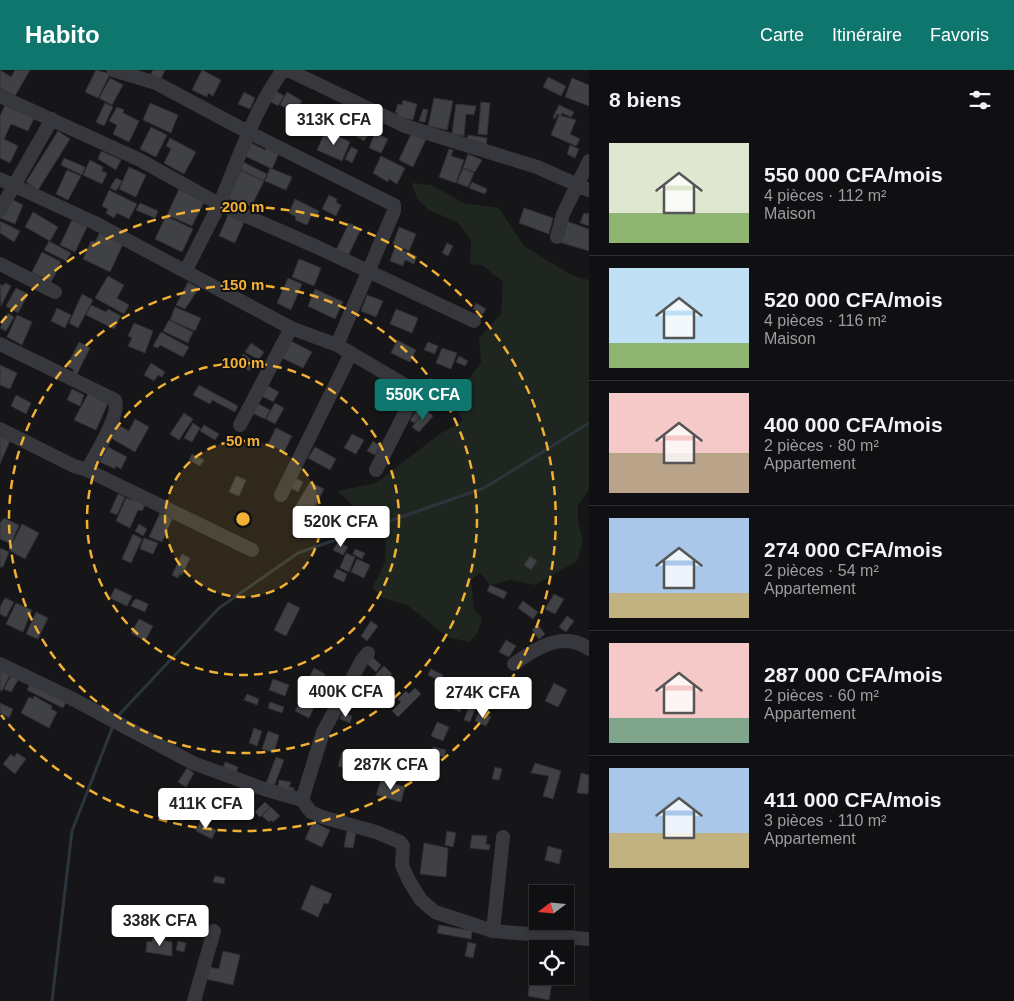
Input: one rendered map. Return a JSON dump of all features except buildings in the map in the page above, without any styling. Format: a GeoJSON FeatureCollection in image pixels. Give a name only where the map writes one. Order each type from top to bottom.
{"type":"FeatureCollection","features":[{"type":"Feature","properties":{"kind":"street"},"geometry":{"type":"LineString","coordinates":[[113,70],[156,83],[394,206],[394,211],[370,273],[337,346]]}},
{"type":"Feature","properties":{"kind":"street"},"geometry":{"type":"LineString","coordinates":[[186,270],[219,204],[248,132],[283,70],[290,71],[405,126],[537,168],[583,188]]}},
{"type":"Feature","properties":{"kind":"street"},"geometry":{"type":"LineString","coordinates":[[0,96],[140,160],[219,204],[474,322]]}},
{"type":"Feature","properties":{"kind":"street"},"geometry":{"type":"LineString","coordinates":[[0,210],[52,120]]}},
{"type":"Feature","properties":{"kind":"street"},"geometry":{"type":"LineString","coordinates":[[557,237],[563,214],[583,188],[589,161]]}},
{"type":"Feature","properties":{"kind":"street"},"geometry":{"type":"LineString","coordinates":[[0,179],[186,270],[291,328],[351,353],[402,382],[413,394],[376,470]]}},
{"type":"Feature","properties":{"kind":"street"},"geometry":{"type":"LineString","coordinates":[[0,264],[55,292]]}},
{"type":"Feature","properties":{"kind":"street"},"geometry":{"type":"LineString","coordinates":[[240,425],[291,328]]}},
{"type":"Feature","properties":{"kind":"street"},"geometry":{"type":"LineString","coordinates":[[0,344],[116,400],[117,407],[112,421],[87,470]]}},
{"type":"Feature","properties":{"kind":"street"},"geometry":{"type":"LineString","coordinates":[[281,495],[351,353]]}},
{"type":"Feature","properties":{"kind":"street"},"geometry":{"type":"LineString","coordinates":[[0,428],[74,466],[87,470],[252,550]]}},
{"type":"Feature","properties":{"kind":"street"},"geometry":{"type":"LineString","coordinates":[[514,664],[533,650],[554,641],[575,640],[589,649]]}},
{"type":"Feature","properties":{"kind":"street"},"geometry":{"type":"LineString","coordinates":[[302,800],[323,732],[362,660],[368,653]]}},
{"type":"Feature","properties":{"kind":"street"},"geometry":{"type":"LineString","coordinates":[[0,664],[67,696],[193,763],[264,789],[302,800],[311,812],[322,817],[376,832],[400,842],[403,846],[402,865],[421,900],[435,912],[492,931],[589,939]]}},
{"type":"Feature","properties":{"kind":"street"},"geometry":{"type":"LineString","coordinates":[[492,931],[503,837]]}},
{"type":"Feature","properties":{"kind":"street"},"geometry":{"type":"LineString","coordinates":[[194,1001],[214,931]]}},
{"type":"Feature","properties":{"kind":"shaded area"},"geometry":{"type":"Polygon","coordinates":[[[412,183],[431,185],[464,203],[499,208],[524,246],[573,276],[589,280],[589,489],[578,506],[578,521],[583,541],[577,561],[535,585],[510,580],[490,585],[480,572],[471,581],[474,609],[482,618],[478,632],[469,642],[448,637],[407,605],[383,598],[372,588],[385,563],[386,535],[337,491],[376,483],[441,433],[462,421],[454,399],[481,362],[479,338],[501,314],[503,282],[482,265],[470,264],[471,240],[457,222],[429,210],[417,199],[412,183]]]}},
{"type":"Feature","properties":{"kind":"waterway"},"geometry":{"type":"LineString","coordinates":[[116,718],[219,608],[298,553],[484,488],[589,423]]}},
{"type":"Feature","properties":{"kind":"waterway"},"geometry":{"type":"LineString","coordinates":[[52,1001],[72,831],[113,726]]}}]}
